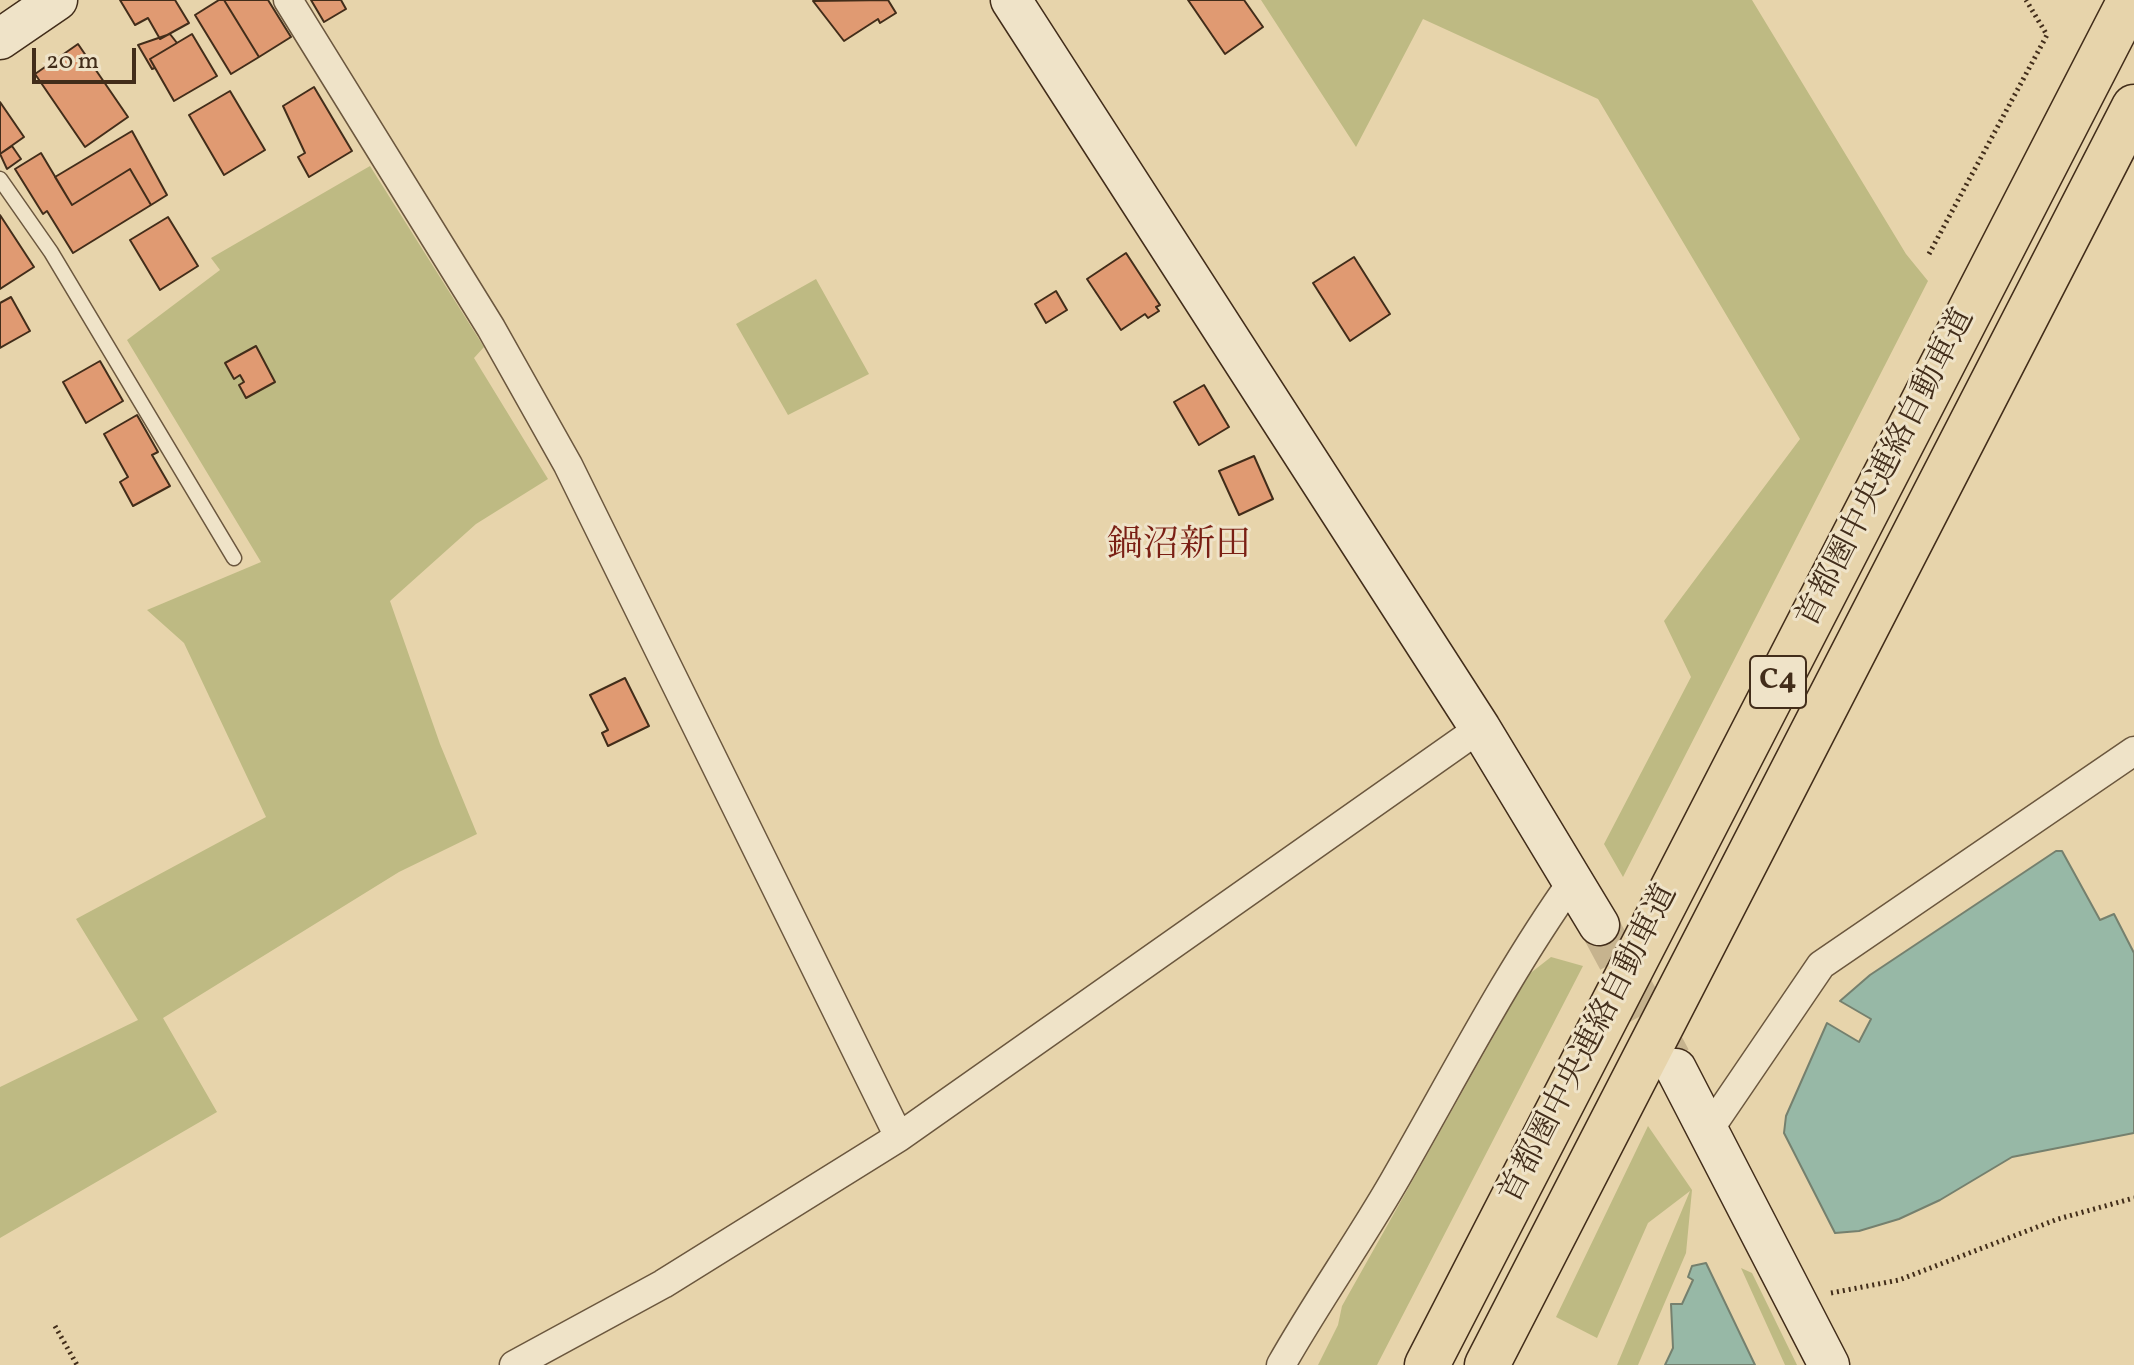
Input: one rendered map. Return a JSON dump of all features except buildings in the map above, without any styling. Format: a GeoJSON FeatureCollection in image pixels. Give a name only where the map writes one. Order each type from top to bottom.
{"type":"FeatureCollection","features":[{"type":"Feature","properties":{"kind":"highway","name":"首都圏中央連絡自動車道"},"geometry":{"type":"LineString","coordinates":[[1427,1365],[2130,0]]}},
{"type":"Feature","properties":{"kind":"highway","name":"首都圏中央連絡自動車道"},"geometry":{"type":"LineString","coordinates":[[1487,1365],[2134,107]]}},
{"type":"Feature","properties":{"kind":"street"},"geometry":{"type":"LineString","coordinates":[[0,39],[57,0]]}},
{"type":"Feature","properties":{"kind":"street"},"geometry":{"type":"LineString","coordinates":[[288,0],[491,328],[568,465],[899,1137]]}},
{"type":"Feature","properties":{"kind":"street"},"geometry":{"type":"LineString","coordinates":[[1011,0],[1480,728],[1599,925]]}},
{"type":"Feature","properties":{"kind":"street"},"geometry":{"type":"LineString","coordinates":[[514,1365],[663,1284],[899,1137],[1480,728]]}},
{"type":"Feature","properties":{"kind":"street"},"geometry":{"type":"LineString","coordinates":[[1708,1131],[1821,965],[2134,751]]}},
{"type":"Feature","properties":{"kind":"street"},"geometry":{"type":"LineString","coordinates":[[1281,1365],[1308,1317],[1349,1259],[1523,951],[1574,879]]}},
{"type":"Feature","properties":{"kind":"street"},"geometry":{"type":"LineString","coordinates":[[1676,1069],[1829,1365]]}},
{"type":"Feature","properties":{"kind":"lane"},"geometry":{"type":"LineString","coordinates":[[0,179],[51,252],[234,558]]}},
{"type":"Feature","properties":{"kind":"path"},"geometry":{"type":"LineString","coordinates":[[1929,254],[2047,35],[2026,0]]}},
{"type":"Feature","properties":{"kind":"path"},"geometry":{"type":"LineString","coordinates":[[1796,1300],[1899,1280],[2058,1219],[2134,1198]]}},
{"type":"Feature","properties":{"kind":"path"},"geometry":{"type":"LineString","coordinates":[[55,1326],[77,1365]]}},
{"type":"Feature","properties":{"kind":"shaded area"},"geometry":{"type":"Polygon","coordinates":[[[1261,0],[1752,0],[1906,254],[1928,281],[1623,877],[1604,844],[1691,677],[1664,621],[1800,439],[1598,99],[1423,19],[1356,147],[1261,0]]]}},
{"type":"Feature","properties":{"kind":"shaded area"},"geometry":{"type":"Polygon","coordinates":[[[370,166],[484,347],[474,358],[548,479],[476,524],[390,601],[440,744],[477,834],[399,872],[163,1018],[217,1112],[0,1238],[0,1087],[138,1020],[76,919],[266,817],[184,643],[147,610],[261,562],[127,340],[220,270],[211,258],[370,166]]]}},
{"type":"Feature","properties":{"kind":"shaded area"},"geometry":{"type":"Polygon","coordinates":[[[816,279],[869,374],[788,415],[736,324],[816,279]]]}},
{"type":"Feature","properties":{"kind":"shaded area"},"geometry":{"type":"Polygon","coordinates":[[[2056,851],[2062,851],[2100,920],[2114,914],[2134,953],[2134,1133],[2012,1157],[1940,1200],[1899,1219],[1859,1231],[1835,1233],[1784,1133],[1786,1116],[1827,1023],[1859,1042],[1871,1019],[1840,1001],[1870,975],[2056,851]]]}},
{"type":"Feature","properties":{"kind":"shaded area"},"geometry":{"type":"Polygon","coordinates":[[[1551,957],[1583,966],[1377,1365],[1318,1365],[1338,1325],[1342,1306],[1528,975],[1551,957]]]}},
{"type":"Feature","properties":{"kind":"shaded area"},"geometry":{"type":"Polygon","coordinates":[[[1648,1126],[1692,1190],[1686,1253],[1638,1365],[1617,1365],[1690,1191],[1648,1223],[1597,1338],[1556,1317],[1648,1126]]]}},
{"type":"Feature","properties":{"kind":"shaded area"},"geometry":{"type":"Polygon","coordinates":[[[1706,1263],[1755,1365],[1665,1365],[1673,1348],[1671,1304],[1682,1304],[1693,1280],[1688,1277],[1692,1266],[1706,1263]]]}},
{"type":"Feature","properties":{"kind":"shaded area"},"geometry":{"type":"Polygon","coordinates":[[[1741,1268],[1752,1273],[1797,1365],[1785,1365],[1741,1268]]]}},
{"type":"Feature","properties":{"kind":"tunnel"},"geometry":{"type":"LineString","coordinates":[[1599,925],[1671,1059]]}},
{"type":"Feature","properties":{"kind":"district","name":"鍋沼新田"},"geometry":{"type":"Point","coordinates":[1179,548]}}]}
